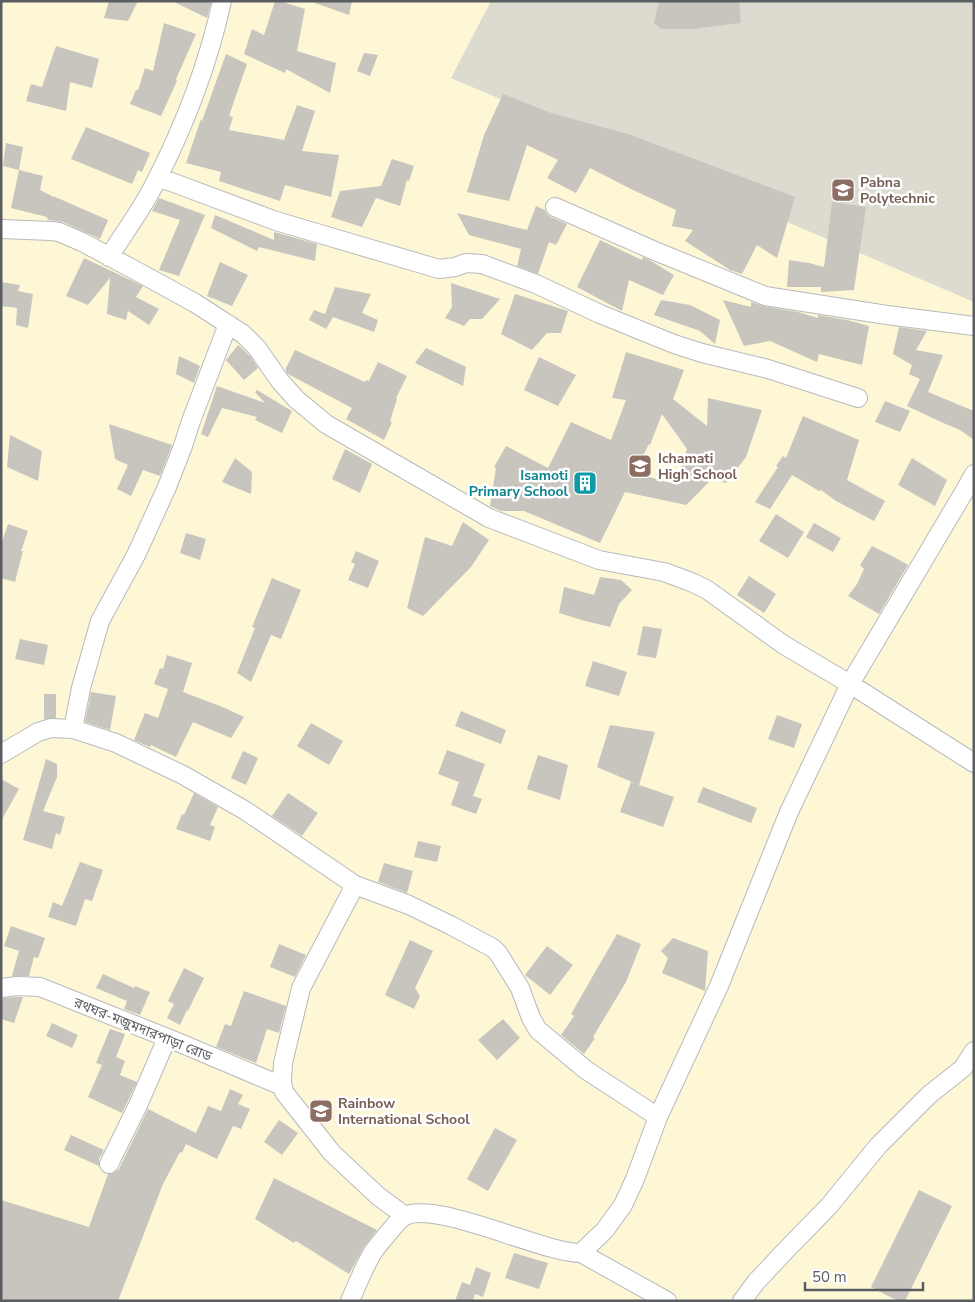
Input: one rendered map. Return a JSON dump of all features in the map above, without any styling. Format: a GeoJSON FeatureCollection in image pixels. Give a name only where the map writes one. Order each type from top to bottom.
{"type":"FeatureCollection","features":[{"type":"Feature","properties":{"kind":"street"},"geometry":{"type":"LineString","coordinates":[[109,257],[154,186],[175,143],[200,80],[217,27],[222,1]]}},
{"type":"Feature","properties":{"kind":"street"},"geometry":{"type":"LineString","coordinates":[[158,177],[276,221],[439,269],[455,267],[466,263],[482,264],[536,284],[600,314],[702,354],[768,369],[858,398]]}},
{"type":"Feature","properties":{"kind":"street"},"geometry":{"type":"LineString","coordinates":[[556,207],[655,251],[765,296],[974,326]]}},
{"type":"Feature","properties":{"kind":"street"},"geometry":{"type":"LineString","coordinates":[[1,228],[59,232],[196,303],[243,334],[257,348],[296,399],[333,429],[490,518],[598,560],[664,572],[706,589],[784,645],[850,684],[974,763]]}},
{"type":"Feature","properties":{"kind":"street"},"geometry":{"type":"LineString","coordinates":[[73,729],[81,688],[100,621],[136,555],[168,487],[228,324]]}},
{"type":"Feature","properties":{"kind":"street"},"geometry":{"type":"LineString","coordinates":[[581,1253],[605,1230],[623,1205],[658,1117],[719,986],[788,812],[850,684],[974,474]]}},
{"type":"Feature","properties":{"kind":"street"},"geometry":{"type":"LineString","coordinates":[[1,754],[38,732],[51,728],[73,729],[116,743],[183,775],[246,811],[355,885],[409,905],[493,948],[520,988],[531,1018],[538,1030],[586,1070],[658,1117]]}},
{"type":"Feature","properties":{"kind":"street"},"geometry":{"type":"LineString","coordinates":[[355,885],[301,988],[283,1063],[282,1086],[284,1092],[332,1153],[378,1196],[404,1216]]}},
{"type":"Feature","properties":{"kind":"street","name":"রথঘর-মজুমদারপাড়া রোড"},"geometry":{"type":"LineString","coordinates":[[1,988],[18,986],[40,987],[282,1086]]}},
{"type":"Feature","properties":{"kind":"street"},"geometry":{"type":"LineString","coordinates":[[109,1164],[167,1038]]}},
{"type":"Feature","properties":{"kind":"street"},"geometry":{"type":"LineString","coordinates":[[742,1301],[762,1275],[829,1206],[878,1146],[929,1096],[963,1068],[974,1051]]}},
{"type":"Feature","properties":{"kind":"street"},"geometry":{"type":"LineString","coordinates":[[350,1301],[373,1252],[404,1216],[417,1213],[467,1221],[556,1249],[581,1253],[667,1301]]}},
{"type":"Feature","properties":{"kind":"shaded area"},"geometry":{"type":"Polygon","coordinates":[[[1,1],[974,1],[974,1301],[1,1301],[1,1]]]}},
{"type":"Feature","properties":{"kind":"shaded area","name":"Pabna Polytechnic"},"geometry":{"type":"Polygon","coordinates":[[[491,1],[974,1],[974,302],[451,78],[491,1]]]}},
{"type":"Feature","properties":{"kind":"building"},"geometry":{"type":"Polygon","coordinates":[[[109,1],[138,1],[128,21],[104,18],[109,1]]]}},
{"type":"Feature","properties":{"kind":"building"},"geometry":{"type":"Polygon","coordinates":[[[172,1],[208,1],[211,3],[207,18],[172,1]]]}},
{"type":"Feature","properties":{"kind":"building"},"geometry":{"type":"Polygon","coordinates":[[[275,1],[305,9],[297,51],[336,63],[330,93],[286,69],[285,73],[244,54],[252,29],[264,35],[275,1]]]}},
{"type":"Feature","properties":{"kind":"building"},"geometry":{"type":"Polygon","coordinates":[[[315,1],[352,1],[349,15],[315,3],[315,1]]]}},
{"type":"Feature","properties":{"kind":"building"},"geometry":{"type":"Polygon","coordinates":[[[659,2],[739,2],[741,23],[693,29],[661,29],[654,23],[659,2]]]}},
{"type":"Feature","properties":{"kind":"building"},"geometry":{"type":"Polygon","coordinates":[[[164,23],[196,34],[161,116],[130,104],[136,90],[138,90],[145,68],[153,71],[164,23]]]}},
{"type":"Feature","properties":{"kind":"building"},"geometry":{"type":"Polygon","coordinates":[[[56,46],[99,59],[92,88],[70,82],[66,111],[26,101],[31,84],[42,87],[56,46]]]}},
{"type":"Feature","properties":{"kind":"building"},"geometry":{"type":"Polygon","coordinates":[[[364,53],[378,55],[370,76],[357,71],[364,53]]]}},
{"type":"Feature","properties":{"kind":"building"},"geometry":{"type":"Polygon","coordinates":[[[226,54],[247,64],[229,116],[233,117],[229,130],[284,140],[297,105],[315,111],[302,151],[339,155],[331,197],[285,185],[280,201],[219,181],[221,172],[186,163],[226,54]]]}},
{"type":"Feature","properties":{"kind":"building"},"geometry":{"type":"Polygon","coordinates":[[[503,94],[551,113],[628,134],[795,197],[777,258],[757,245],[742,274],[730,270],[685,241],[693,230],[672,226],[676,210],[590,168],[576,193],[547,178],[558,160],[527,145],[509,201],[467,192],[484,135],[503,94]]]}},
{"type":"Feature","properties":{"kind":"building"},"geometry":{"type":"Polygon","coordinates":[[[86,127],[150,153],[142,172],[138,170],[132,184],[71,159],[86,127]]]}},
{"type":"Feature","properties":{"kind":"building"},"geometry":{"type":"Polygon","coordinates":[[[6,143],[23,147],[19,170],[3,166],[6,143]]]}},
{"type":"Feature","properties":{"kind":"building"},"geometry":{"type":"Polygon","coordinates":[[[392,159],[414,166],[409,181],[407,180],[400,206],[376,198],[362,227],[331,217],[340,191],[381,186],[392,159]]]}},
{"type":"Feature","properties":{"kind":"building"},"geometry":{"type":"Polygon","coordinates":[[[19,170],[43,176],[40,190],[52,196],[52,198],[53,196],[108,220],[100,239],[63,222],[48,220],[47,217],[11,208],[19,170]]]}},
{"type":"Feature","properties":{"kind":"building"},"geometry":{"type":"Polygon","coordinates":[[[159,198],[205,215],[179,276],[159,270],[180,220],[152,211],[159,198]]]}},
{"type":"Feature","properties":{"kind":"building"},"geometry":{"type":"Polygon","coordinates":[[[832,202],[866,207],[854,290],[821,292],[821,287],[787,287],[789,260],[824,267],[832,202]]]}},
{"type":"Feature","properties":{"kind":"building"},"geometry":{"type":"Polygon","coordinates":[[[536,206],[545,210],[551,217],[567,224],[556,245],[549,242],[538,274],[517,266],[521,249],[469,235],[457,213],[527,230],[536,206]]]}},
{"type":"Feature","properties":{"kind":"building"},"geometry":{"type":"Polygon","coordinates":[[[215,215],[274,240],[274,232],[317,244],[315,261],[259,247],[257,251],[211,228],[215,215]]]}},
{"type":"Feature","properties":{"kind":"building"},"geometry":{"type":"Polygon","coordinates":[[[600,240],[642,260],[643,257],[674,275],[663,295],[629,280],[622,311],[577,287],[600,240]]]}},
{"type":"Feature","properties":{"kind":"building"},"geometry":{"type":"Polygon","coordinates":[[[84,258],[143,286],[136,297],[159,309],[149,325],[128,311],[126,320],[107,314],[110,278],[88,305],[66,296],[84,258]]]}},
{"type":"Feature","properties":{"kind":"building"},"geometry":{"type":"Polygon","coordinates":[[[220,262],[248,275],[232,306],[207,296],[220,262]]]}},
{"type":"Feature","properties":{"kind":"building"},"geometry":{"type":"Polygon","coordinates":[[[1,282],[20,285],[18,291],[33,294],[28,328],[16,325],[17,308],[1,306],[1,282]]]}},
{"type":"Feature","properties":{"kind":"building"},"geometry":{"type":"Polygon","coordinates":[[[451,283],[500,299],[482,319],[470,319],[464,326],[445,318],[452,307],[451,283]]]}},
{"type":"Feature","properties":{"kind":"building"},"geometry":{"type":"Polygon","coordinates":[[[335,287],[371,294],[362,313],[378,320],[374,332],[325,314],[335,287]]]}},
{"type":"Feature","properties":{"kind":"building"},"geometry":{"type":"Polygon","coordinates":[[[515,294],[568,311],[561,333],[547,333],[532,350],[501,334],[515,294]]]}},
{"type":"Feature","properties":{"kind":"building"},"geometry":{"type":"Polygon","coordinates":[[[661,300],[690,305],[720,320],[715,344],[700,331],[654,315],[661,300]]]}},
{"type":"Feature","properties":{"kind":"building"},"geometry":{"type":"Polygon","coordinates":[[[723,300],[751,307],[751,302],[818,318],[818,315],[869,326],[862,365],[819,354],[817,362],[770,341],[744,346],[723,300]]]}},
{"type":"Feature","properties":{"kind":"building"},"geometry":{"type":"Polygon","coordinates":[[[314,310],[333,317],[326,329],[309,320],[314,310]]]}},
{"type":"Feature","properties":{"kind":"building"},"geometry":{"type":"Polygon","coordinates":[[[899,327],[927,331],[916,350],[943,355],[928,392],[974,411],[974,440],[960,430],[907,406],[920,379],[909,374],[912,365],[893,354],[899,327]]]}},
{"type":"Feature","properties":{"kind":"building"},"geometry":{"type":"Polygon","coordinates":[[[238,345],[251,357],[258,368],[244,380],[226,360],[238,345]]]}},
{"type":"Feature","properties":{"kind":"building"},"geometry":{"type":"Polygon","coordinates":[[[426,348],[466,367],[463,386],[415,363],[426,348]]]}},
{"type":"Feature","properties":{"kind":"building"},"geometry":{"type":"Polygon","coordinates":[[[295,350],[365,382],[366,380],[369,381],[378,362],[407,376],[396,398],[390,421],[392,422],[384,440],[346,419],[352,408],[286,372],[286,368],[295,350]]]}},
{"type":"Feature","properties":{"kind":"building"},"geometry":{"type":"Polygon","coordinates":[[[626,352],[684,370],[673,399],[707,426],[708,398],[762,410],[746,457],[726,483],[712,478],[686,505],[625,492],[600,543],[524,511],[501,511],[490,506],[496,468],[494,467],[506,446],[548,468],[571,422],[611,440],[626,400],[612,398],[626,352]],[[662,414],[650,445],[634,473],[675,484],[687,449],[662,414]]]}},
{"type":"Feature","properties":{"kind":"building"},"geometry":{"type":"Polygon","coordinates":[[[179,356],[200,366],[194,383],[176,374],[179,356]]]}},
{"type":"Feature","properties":{"kind":"building"},"geometry":{"type":"Polygon","coordinates":[[[539,357],[576,375],[558,406],[524,390],[539,357]]]}},
{"type":"Feature","properties":{"kind":"building"},"geometry":{"type":"Polygon","coordinates":[[[217,386],[265,403],[255,392],[257,390],[292,411],[282,433],[255,420],[257,417],[222,408],[208,437],[201,434],[217,386]]]}},
{"type":"Feature","properties":{"kind":"building"},"geometry":{"type":"Polygon","coordinates":[[[885,401],[910,411],[900,432],[875,422],[885,401]]]}},
{"type":"Feature","properties":{"kind":"building"},"geometry":{"type":"Polygon","coordinates":[[[803,416],[859,440],[847,480],[885,501],[874,521],[792,475],[770,509],[755,502],[783,456],[786,458],[803,416]]]}},
{"type":"Feature","properties":{"kind":"building"},"geometry":{"type":"Polygon","coordinates":[[[109,424],[172,445],[160,476],[143,470],[131,496],[117,489],[128,465],[115,459],[109,424]]]}},
{"type":"Feature","properties":{"kind":"building"},"geometry":{"type":"Polygon","coordinates":[[[10,435],[42,451],[38,481],[7,467],[10,435]]]}},
{"type":"Feature","properties":{"kind":"building"},"geometry":{"type":"Polygon","coordinates":[[[345,449],[372,464],[360,493],[332,479],[345,449]]]}},
{"type":"Feature","properties":{"kind":"building"},"geometry":{"type":"Polygon","coordinates":[[[235,458],[252,472],[251,494],[222,482],[235,458]]]}},
{"type":"Feature","properties":{"kind":"building"},"geometry":{"type":"Polygon","coordinates":[[[912,458],[947,480],[935,506],[898,485],[912,458]]]}},
{"type":"Feature","properties":{"kind":"building"},"geometry":{"type":"Polygon","coordinates":[[[776,514],[804,532],[788,558],[759,541],[776,514]]]}},
{"type":"Feature","properties":{"kind":"building"},"geometry":{"type":"Polygon","coordinates":[[[463,522],[489,540],[471,567],[423,616],[407,608],[425,537],[452,546],[463,522]]]}},
{"type":"Feature","properties":{"kind":"building"},"geometry":{"type":"Polygon","coordinates":[[[814,523],[841,538],[833,552],[806,537],[814,523]]]}},
{"type":"Feature","properties":{"kind":"building"},"geometry":{"type":"Polygon","coordinates":[[[8,524],[28,531],[21,551],[23,551],[15,582],[1,578],[1,545],[8,524]]]}},
{"type":"Feature","properties":{"kind":"building"},"geometry":{"type":"Polygon","coordinates":[[[186,533],[206,539],[200,560],[180,553],[186,533]]]}},
{"type":"Feature","properties":{"kind":"building"},"geometry":{"type":"Polygon","coordinates":[[[872,546],[908,565],[879,614],[848,596],[857,584],[864,569],[860,565],[872,546]]]}},
{"type":"Feature","properties":{"kind":"building"},"geometry":{"type":"Polygon","coordinates":[[[356,551],[379,561],[368,588],[348,580],[355,564],[351,562],[356,551]]]}},
{"type":"Feature","properties":{"kind":"building"},"geometry":{"type":"Polygon","coordinates":[[[749,576],[776,594],[764,613],[737,595],[749,576]]]}},
{"type":"Feature","properties":{"kind":"building"},"geometry":{"type":"Polygon","coordinates":[[[600,577],[621,580],[632,590],[619,604],[610,627],[559,613],[564,587],[594,595],[600,577]]]}},
{"type":"Feature","properties":{"kind":"building"},"geometry":{"type":"Polygon","coordinates":[[[272,578],[301,590],[281,639],[271,635],[251,682],[237,673],[255,628],[252,627],[272,578]]]}},
{"type":"Feature","properties":{"kind":"building"},"geometry":{"type":"Polygon","coordinates":[[[643,626],[662,629],[656,658],[637,655],[643,626]]]}},
{"type":"Feature","properties":{"kind":"building"},"geometry":{"type":"Polygon","coordinates":[[[20,639],[48,645],[44,665],[15,659],[20,639]]]}},
{"type":"Feature","properties":{"kind":"building"},"geometry":{"type":"Polygon","coordinates":[[[167,655],[192,663],[183,692],[244,717],[231,738],[193,722],[176,757],[151,745],[150,747],[134,740],[145,713],[158,718],[168,689],[154,684],[160,668],[163,669],[167,655]]]}},
{"type":"Feature","properties":{"kind":"building"},"geometry":{"type":"Polygon","coordinates":[[[593,661],[627,672],[619,696],[585,686],[593,661]]]}},
{"type":"Feature","properties":{"kind":"building"},"geometry":{"type":"Polygon","coordinates":[[[91,692],[116,696],[110,730],[85,722],[91,692]]]}},
{"type":"Feature","properties":{"kind":"building"},"geometry":{"type":"Polygon","coordinates":[[[44,694],[56,694],[56,718],[44,719],[44,694]]]}},
{"type":"Feature","properties":{"kind":"building"},"geometry":{"type":"Polygon","coordinates":[[[461,711],[506,730],[501,744],[455,726],[461,711]]]}},
{"type":"Feature","properties":{"kind":"building"},"geometry":{"type":"Polygon","coordinates":[[[777,715],[802,724],[794,748],[768,739],[777,715]]]}},
{"type":"Feature","properties":{"kind":"building"},"geometry":{"type":"Polygon","coordinates":[[[311,723],[343,741],[329,765],[297,746],[311,723]]]}},
{"type":"Feature","properties":{"kind":"building"},"geometry":{"type":"Polygon","coordinates":[[[610,725],[655,732],[639,785],[597,767],[610,725]]]}},
{"type":"Feature","properties":{"kind":"building"},"geometry":{"type":"Polygon","coordinates":[[[447,750],[485,764],[473,796],[482,799],[476,814],[451,805],[459,782],[438,774],[447,750]]]}},
{"type":"Feature","properties":{"kind":"building"},"geometry":{"type":"Polygon","coordinates":[[[243,751],[258,758],[246,785],[231,778],[243,751]]]}},
{"type":"Feature","properties":{"kind":"building"},"geometry":{"type":"Polygon","coordinates":[[[538,755],[568,765],[560,800],[527,789],[538,755]]]}},
{"type":"Feature","properties":{"kind":"building"},"geometry":{"type":"Polygon","coordinates":[[[46,759],[57,764],[57,777],[43,811],[65,817],[60,835],[56,833],[52,849],[23,840],[46,759]]]}},
{"type":"Feature","properties":{"kind":"building"},"geometry":{"type":"Polygon","coordinates":[[[1,779],[19,789],[1,821],[1,779]]]}},
{"type":"Feature","properties":{"kind":"building"},"geometry":{"type":"Polygon","coordinates":[[[631,782],[674,797],[663,827],[620,812],[631,782]]]}},
{"type":"Feature","properties":{"kind":"building"},"geometry":{"type":"Polygon","coordinates":[[[703,787],[757,808],[751,823],[697,802],[703,787]]]}},
{"type":"Feature","properties":{"kind":"building"},"geometry":{"type":"Polygon","coordinates":[[[194,793],[218,807],[210,825],[215,827],[210,841],[176,829],[194,793]]]}},
{"type":"Feature","properties":{"kind":"building"},"geometry":{"type":"Polygon","coordinates":[[[288,793],[318,813],[302,836],[272,816],[288,793]]]}},
{"type":"Feature","properties":{"kind":"building"},"geometry":{"type":"Polygon","coordinates":[[[418,841],[441,846],[437,862],[414,857],[418,841]]]}},
{"type":"Feature","properties":{"kind":"building"},"geometry":{"type":"Polygon","coordinates":[[[80,862],[103,870],[92,901],[85,899],[76,926],[48,917],[53,902],[62,906],[80,862]]]}},
{"type":"Feature","properties":{"kind":"building"},"geometry":{"type":"Polygon","coordinates":[[[384,863],[413,871],[407,893],[378,882],[384,863]]]}},
{"type":"Feature","properties":{"kind":"building"},"geometry":{"type":"Polygon","coordinates":[[[11,926],[45,938],[38,958],[34,957],[29,976],[12,976],[19,951],[4,946],[11,926]]]}},
{"type":"Feature","properties":{"kind":"building"},"geometry":{"type":"Polygon","coordinates":[[[617,934],[641,944],[626,982],[584,1054],[561,1035],[574,1016],[571,1014],[617,934]]]}},
{"type":"Feature","properties":{"kind":"building"},"geometry":{"type":"Polygon","coordinates":[[[673,938],[708,951],[705,991],[662,973],[668,958],[661,951],[673,938]]]}},
{"type":"Feature","properties":{"kind":"building"},"geometry":{"type":"Polygon","coordinates":[[[410,940],[433,951],[415,988],[420,996],[414,1009],[385,995],[410,940]]]}},
{"type":"Feature","properties":{"kind":"building"},"geometry":{"type":"Polygon","coordinates":[[[279,944],[306,955],[295,977],[270,967],[279,944]]]}},
{"type":"Feature","properties":{"kind":"building"},"geometry":{"type":"Polygon","coordinates":[[[547,946],[573,965],[550,995],[525,975],[547,946]]]}},
{"type":"Feature","properties":{"kind":"building"},"geometry":{"type":"Polygon","coordinates":[[[184,968],[204,978],[180,1025],[167,1018],[174,1004],[168,1001],[184,968]]]}},
{"type":"Feature","properties":{"kind":"building"},"geometry":{"type":"Polygon","coordinates":[[[103,974],[134,988],[135,986],[150,992],[140,1015],[124,1009],[127,1001],[96,988],[103,974]]]}},
{"type":"Feature","properties":{"kind":"building"},"geometry":{"type":"Polygon","coordinates":[[[244,991],[286,1006],[279,1033],[267,1029],[256,1063],[216,1047],[225,1024],[231,1026],[244,991]]]}},
{"type":"Feature","properties":{"kind":"building"},"geometry":{"type":"Polygon","coordinates":[[[23,997],[14,1023],[1,1019],[1,1003],[3,998],[23,997]]]}},
{"type":"Feature","properties":{"kind":"building"},"geometry":{"type":"Polygon","coordinates":[[[503,1019],[520,1038],[497,1060],[478,1040],[503,1019]]]}},
{"type":"Feature","properties":{"kind":"building"},"geometry":{"type":"Polygon","coordinates":[[[52,1023],[78,1035],[72,1048],[46,1036],[52,1023]]]}},
{"type":"Feature","properties":{"kind":"building"},"geometry":{"type":"Polygon","coordinates":[[[110,1029],[125,1034],[116,1057],[125,1061],[120,1075],[137,1082],[122,1113],[88,1097],[102,1065],[96,1063],[110,1029]]]}},
{"type":"Feature","properties":{"kind":"building"},"geometry":{"type":"Polygon","coordinates":[[[230,1089],[243,1095],[238,1104],[250,1109],[241,1129],[233,1126],[217,1159],[186,1144],[182,1153],[180,1152],[163,1184],[118,1301],[1,1301],[1,1200],[89,1227],[108,1174],[114,1173],[119,1169],[148,1109],[196,1133],[208,1106],[221,1111],[230,1089]]]}},
{"type":"Feature","properties":{"kind":"building"},"geometry":{"type":"Polygon","coordinates":[[[279,1120],[298,1133],[282,1155],[264,1142],[279,1120]]]}},
{"type":"Feature","properties":{"kind":"building"},"geometry":{"type":"Polygon","coordinates":[[[495,1128],[517,1140],[488,1191],[467,1179],[495,1128]]]}},
{"type":"Feature","properties":{"kind":"building"},"geometry":{"type":"Polygon","coordinates":[[[71,1135],[104,1150],[99,1159],[99,1166],[64,1150],[71,1135]]]}},
{"type":"Feature","properties":{"kind":"building"},"geometry":{"type":"Polygon","coordinates":[[[274,1178],[377,1230],[364,1247],[349,1274],[296,1241],[294,1243],[255,1219],[274,1178]]]}},
{"type":"Feature","properties":{"kind":"building"},"geometry":{"type":"Polygon","coordinates":[[[919,1190],[952,1206],[905,1301],[898,1301],[871,1287],[919,1190]]]}},
{"type":"Feature","properties":{"kind":"building"},"geometry":{"type":"Polygon","coordinates":[[[514,1253],[548,1263],[539,1289],[505,1278],[514,1253]]]}},
{"type":"Feature","properties":{"kind":"building"},"geometry":{"type":"Polygon","coordinates":[[[476,1267],[491,1273],[483,1297],[475,1294],[473,1301],[455,1301],[462,1282],[470,1285],[476,1267]]]}},
{"type":"Feature","properties":{"kind":"place","name":"Pabna Polytechnic"},"geometry":{"type":"Point","coordinates":[843,190]}},
{"type":"Feature","properties":{"kind":"place","name":"Ichamati High School"},"geometry":{"type":"Point","coordinates":[640,466]}},
{"type":"Feature","properties":{"kind":"place","name":"Isamoti Primary School"},"geometry":{"type":"Point","coordinates":[585,483]}},
{"type":"Feature","properties":{"kind":"place","name":"Rainbow International School"},"geometry":{"type":"Point","coordinates":[321,1111]}}]}
